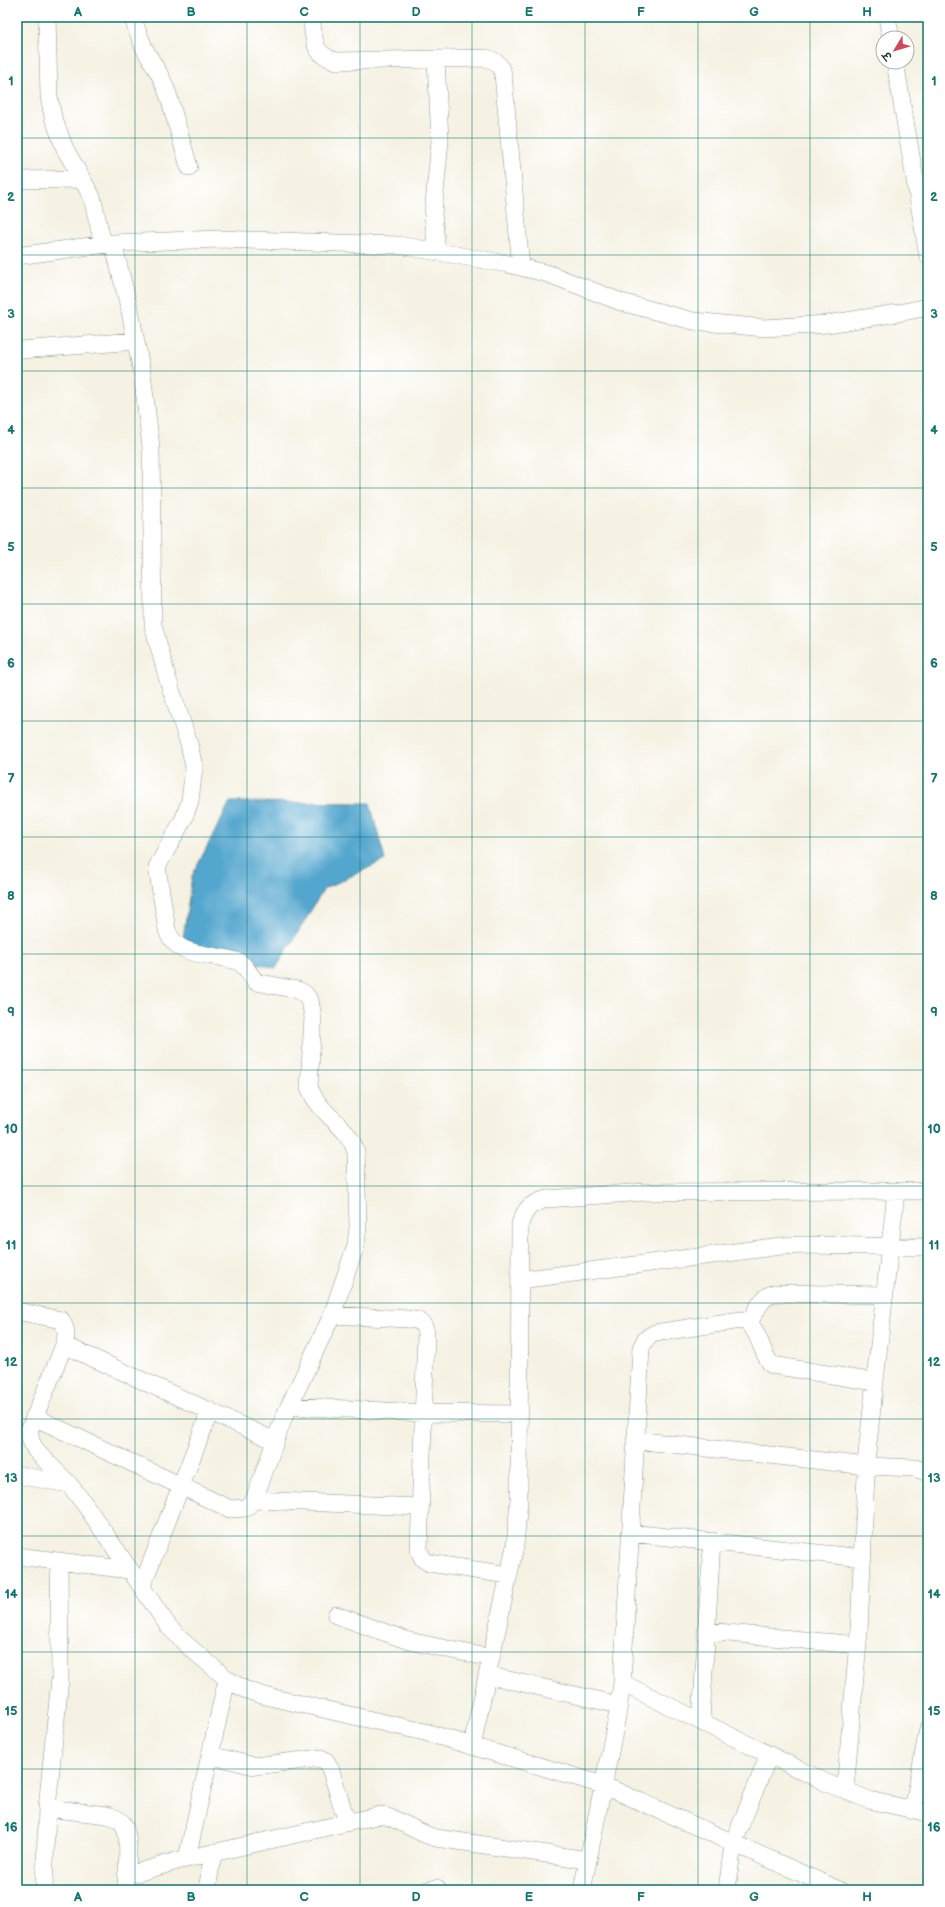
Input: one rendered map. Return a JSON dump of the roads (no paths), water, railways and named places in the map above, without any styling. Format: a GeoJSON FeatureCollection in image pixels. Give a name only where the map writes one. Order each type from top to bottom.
{"type":"FeatureCollection","features":[{"type":"Feature","properties":{"kind":"street"},"geometry":{"type":"LineString","coordinates":[[34,1417],[230,1509],[246,1508],[254,1500],[289,1406],[332,1315],[356,1245],[358,1227],[356,1152],[353,1143],[345,1131],[322,1110],[312,1096],[309,1087],[313,1018],[310,1001],[298,990],[256,982],[244,966],[239,962],[179,948],[170,939],[167,930],[157,867],[184,818],[190,801],[194,768],[189,744],[166,673],[153,625],[151,447],[142,373],[136,341],[130,311],[92,197],[65,149],[50,106],[47,17]]}},
{"type":"Feature","properties":{"kind":"street"},"geometry":{"type":"LineString","coordinates":[[132,17],[144,48],[161,77],[168,94],[189,167]]}},
{"type":"Feature","properties":{"kind":"street"},"geometry":{"type":"LineString","coordinates":[[311,17],[317,49],[323,57],[337,61],[486,58],[495,60],[500,66],[504,81],[521,267]]}},
{"type":"Feature","properties":{"kind":"street"},"geometry":{"type":"LineString","coordinates":[[887,17],[889,30]]}},
{"type":"Feature","properties":{"kind":"street"},"geometry":{"type":"LineString","coordinates":[[436,59],[440,141],[433,214],[437,252]]}},
{"type":"Feature","properties":{"kind":"street"},"geometry":{"type":"LineString","coordinates":[[896,70],[928,256]]}},
{"type":"Feature","properties":{"kind":"street"},"geometry":{"type":"LineString","coordinates":[[17,180],[82,179]]}},
{"type":"Feature","properties":{"kind":"street"},"geometry":{"type":"LineString","coordinates":[[17,256],[108,244],[228,239],[398,246],[521,267],[549,274],[621,302],[693,321],[764,328],[827,324],[898,314],[928,307]]}},
{"type":"Feature","properties":{"kind":"street"},"geometry":{"type":"LineString","coordinates":[[21,350],[136,341]]}},
{"type":"Feature","properties":{"kind":"street"},"geometry":{"type":"LineString","coordinates":[[472,1746],[515,1546],[519,1500],[520,1224],[525,1211],[532,1204],[546,1199],[645,1192],[928,1191]]}},
{"type":"Feature","properties":{"kind":"street"},"geometry":{"type":"LineString","coordinates":[[845,1790],[864,1558],[866,1466],[896,1192]]}},
{"type":"Feature","properties":{"kind":"street"},"geometry":{"type":"LineString","coordinates":[[520,1280],[805,1244],[928,1247]]}},
{"type":"Feature","properties":{"kind":"street"},"geometry":{"type":"LineString","coordinates":[[749,1323],[768,1294],[885,1295]]}},
{"type":"Feature","properties":{"kind":"street"},"geometry":{"type":"LineString","coordinates":[[17,1311],[61,1320],[66,1327],[67,1335],[64,1345],[29,1430],[31,1440],[36,1451],[68,1484],[86,1506],[169,1627],[187,1645],[227,1679],[244,1689],[265,1696],[425,1732],[603,1785],[838,1890]]}},
{"type":"Feature","properties":{"kind":"street"},"geometry":{"type":"LineString","coordinates":[[332,1315],[408,1319],[418,1320],[424,1324],[426,1332],[419,1506],[419,1550],[423,1559],[429,1563],[508,1575]]}},
{"type":"Feature","properties":{"kind":"street"},"geometry":{"type":"LineString","coordinates":[[582,1890],[619,1705],[622,1683],[641,1348],[648,1336],[655,1333],[741,1320],[749,1323],[766,1359],[772,1365],[875,1382]]}},
{"type":"Feature","properties":{"kind":"street"},"geometry":{"type":"LineString","coordinates":[[64,1345],[276,1441]]}},
{"type":"Feature","properties":{"kind":"street"},"geometry":{"type":"LineString","coordinates":[[289,1406],[423,1413],[520,1414]]}},
{"type":"Feature","properties":{"kind":"street"},"geometry":{"type":"LineString","coordinates":[[142,1586],[210,1411]]}},
{"type":"Feature","properties":{"kind":"street"},"geometry":{"type":"LineString","coordinates":[[635,1440],[866,1466],[915,1468],[928,1473]]}},
{"type":"Feature","properties":{"kind":"street"},"geometry":{"type":"LineString","coordinates":[[17,1475],[68,1484]]}},
{"type":"Feature","properties":{"kind":"street"},"geometry":{"type":"LineString","coordinates":[[254,1500],[419,1506]]}},
{"type":"Feature","properties":{"kind":"street"},"geometry":{"type":"LineString","coordinates":[[630,1533],[864,1558]]}},
{"type":"Feature","properties":{"kind":"street"},"geometry":{"type":"LineString","coordinates":[[701,1721],[712,1541]]}},
{"type":"Feature","properties":{"kind":"street"},"geometry":{"type":"LineString","coordinates":[[17,1556],[130,1570]]}},
{"type":"Feature","properties":{"kind":"street"},"geometry":{"type":"LineString","coordinates":[[44,1890],[47,1808],[60,1679],[59,1561]]}},
{"type":"Feature","properties":{"kind":"street"},"geometry":{"type":"LineString","coordinates":[[336,1615],[409,1641],[491,1658]]}},
{"type":"Feature","properties":{"kind":"street"},"geometry":{"type":"LineString","coordinates":[[706,1631],[858,1645]]}},
{"type":"Feature","properties":{"kind":"street"},"geometry":{"type":"LineString","coordinates":[[487,1675],[619,1705]]}},
{"type":"Feature","properties":{"kind":"street"},"geometry":{"type":"LineString","coordinates":[[187,1858],[227,1679]]}},
{"type":"Feature","properties":{"kind":"street"},"geometry":{"type":"LineString","coordinates":[[622,1683],[769,1755],[845,1790],[869,1800],[921,1812],[928,1729]]}},
{"type":"Feature","properties":{"kind":"street"},"geometry":{"type":"LineString","coordinates":[[210,1755],[254,1766],[321,1758],[326,1761],[330,1768],[346,1822]]}},
{"type":"Feature","properties":{"kind":"street"},"geometry":{"type":"LineString","coordinates":[[727,1890],[733,1844],[769,1755]]}},
{"type":"Feature","properties":{"kind":"street"},"geometry":{"type":"LineString","coordinates":[[47,1808],[107,1815],[116,1818],[123,1824],[127,1836],[126,1883],[187,1858],[381,1815],[396,1819],[416,1831],[436,1838],[588,1860]]}},
{"type":"Feature","properties":{"kind":"street"},"geometry":{"type":"LineString","coordinates":[[207,1890],[213,1852]]}},
{"type":"Feature","properties":{"kind":"water"},"geometry":{"type":"Polygon","coordinates":[[[230,802],[370,803],[385,860],[324,889],[276,968],[182,945],[192,876],[230,802]]]}}]}
